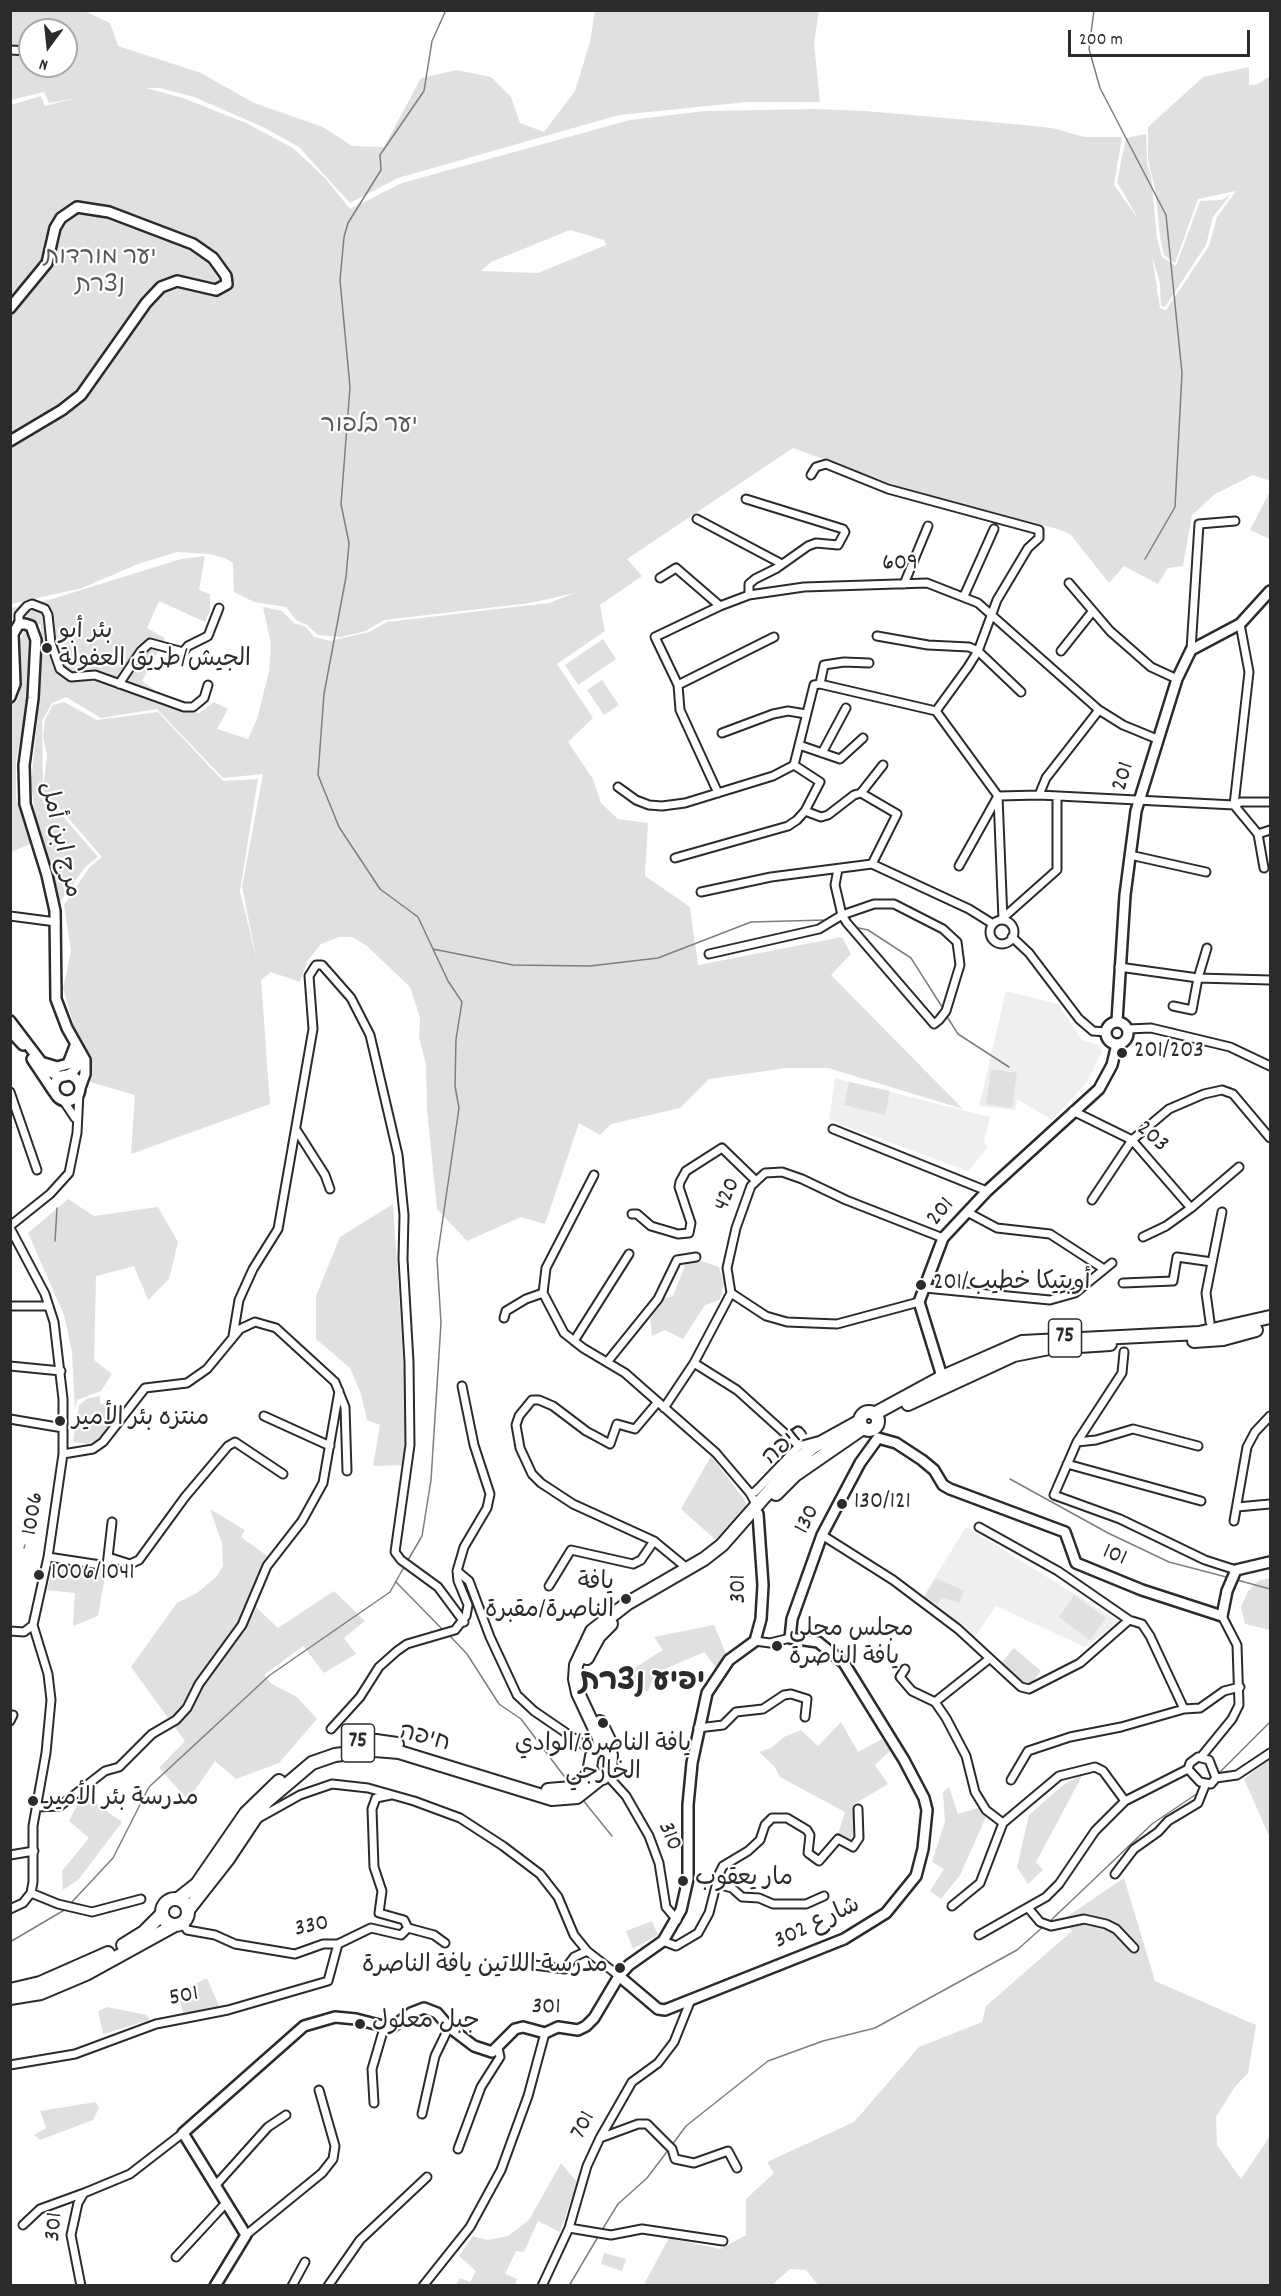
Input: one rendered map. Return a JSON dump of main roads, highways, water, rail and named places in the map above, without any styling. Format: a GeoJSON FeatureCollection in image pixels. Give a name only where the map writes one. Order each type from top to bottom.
{"type":"FeatureCollection","features":[{"type":"Feature","properties":{"kind":"highway","name":"75"},"geometry":{"type":"LineString","coordinates":[[871,1425],[944,1381],[1022,1342],[1199,1333],[1270,1317]]}},
{"type":"Feature","properties":{"kind":"highway","name":"75"},"geometry":{"type":"LineString","coordinates":[[944,1381],[1028,1352],[1123,1343],[1223,1339],[1270,1326]]}},
{"type":"Feature","properties":{"kind":"highway","name":"חיפה"},"geometry":{"type":"LineString","coordinates":[[601,1751],[599,1738],[578,1693],[575,1679],[576,1665],[592,1631],[604,1620],[688,1569],[722,1545],[755,1503],[794,1464],[826,1440],[871,1425]]}},
{"type":"Feature","properties":{"kind":"highway","name":"חיפה"},"geometry":{"type":"LineString","coordinates":[[601,1751],[609,1740],[584,1688],[583,1667],[591,1649],[608,1627],[632,1610],[710,1565],[755,1503],[871,1425]]}},
{"type":"Feature","properties":{"kind":"highway","name":"חיפה"},"geometry":{"type":"LineString","coordinates":[[178,1899],[198,1884],[246,1813],[264,1792],[309,1756],[330,1748],[376,1741],[400,1744],[553,1791],[572,1788],[599,1775]]}},
{"type":"Feature","properties":{"kind":"highway","name":"חיפה"},"geometry":{"type":"LineString","coordinates":[[10,1998],[41,1993],[86,1974],[182,1919],[228,1859],[248,1826],[312,1763],[348,1751],[399,1752],[552,1798],[577,1797],[599,1775]]}},
{"type":"Feature","properties":{"kind":"highway","name":"75"},"geometry":{"type":"LineString","coordinates":[[599,1775],[601,1751]]}},
{"type":"Feature","properties":{"kind":"highway","name":"75"},"geometry":{"type":"LineString","coordinates":[[599,1775],[612,1761],[601,1751]]}},
{"type":"Feature","properties":{"kind":"highway","name":"75"},"geometry":{"type":"LineString","coordinates":[[10,1990],[40,1983],[84,1965],[144,1932],[162,1914],[166,1902],[178,1899]]}},
{"type":"Feature","properties":{"kind":"highway"},"geometry":{"type":"LineString","coordinates":[[162,1914],[166,1922],[182,1919],[185,1903],[178,1899]]}},
{"type":"Feature","properties":{"kind":"waterway"},"geometry":{"type":"LineString","coordinates":[[408,1560],[422,1536],[431,1480],[441,1323],[437,1259],[459,1108],[455,1086],[456,1039],[462,1002],[448,981],[418,917],[380,889],[339,827],[318,775],[324,694],[346,577],[349,543],[341,504],[350,387],[340,280],[344,237],[348,223],[381,170],[380,155],[424,91],[432,41],[446,10]]}},
{"type":"Feature","properties":{"kind":"waterway"},"geometry":{"type":"LineString","coordinates":[[1094,10],[1089,49],[1100,88],[1166,215],[1182,373],[1175,507],[1145,559]]}},
{"type":"Feature","properties":{"kind":"waterway"},"geometry":{"type":"LineString","coordinates":[[433,949],[513,965],[590,966],[658,958],[751,922],[826,920]]}},
{"type":"Feature","properties":{"kind":"waterway"},"geometry":{"type":"LineString","coordinates":[[854,927],[868,930],[911,958],[944,1010]]}},
{"type":"Feature","properties":{"kind":"waterway"},"geometry":{"type":"LineString","coordinates":[[946,1015],[958,1034],[1009,1067]]}},
{"type":"Feature","properties":{"kind":"waterway"},"geometry":{"type":"LineString","coordinates":[[55,1241],[57,1208]]}},
{"type":"Feature","properties":{"kind":"waterway"},"geometry":{"type":"LineString","coordinates":[[1010,1479],[1108,1533],[1169,1562],[1230,1578]]}},
{"type":"Feature","properties":{"kind":"waterway"},"geometry":{"type":"LineString","coordinates":[[71,1903],[113,1858],[149,1787],[270,1675],[390,1592],[404,1567]]}},
{"type":"Feature","properties":{"kind":"waterway"},"geometry":{"type":"LineString","coordinates":[[1237,1580],[1270,1589]]}},
{"type":"Feature","properties":{"kind":"waterway"},"geometry":{"type":"LineString","coordinates":[[396,1582],[443,1630]]}},
{"type":"Feature","properties":{"kind":"waterway"},"geometry":{"type":"LineString","coordinates":[[449,1635],[467,1654],[499,1704],[521,1719],[570,1784]]}},
{"type":"Feature","properties":{"kind":"waterway"},"geometry":{"type":"LineString","coordinates":[[1219,1773],[1270,1722]]}},
{"type":"Feature","properties":{"kind":"waterway"},"geometry":{"type":"LineString","coordinates":[[1048,1923],[1152,1824],[1198,1793]]}},
{"type":"Feature","properties":{"kind":"waterway"},"geometry":{"type":"LineString","coordinates":[[582,1799],[612,1836]]}},
{"type":"Feature","properties":{"kind":"waterway"},"geometry":{"type":"LineString","coordinates":[[10,1942],[66,1909]]}},
{"type":"Feature","properties":{"kind":"waterway"},"geometry":{"type":"LineString","coordinates":[[672,2145],[686,2126],[768,2061],[823,2041],[875,2028],[1017,1950],[1044,1926]]}},
{"type":"Feature","properties":{"kind":"waterway"},"geometry":{"type":"LineString","coordinates":[[602,2230],[618,2204],[647,2178],[669,2149]]}},
{"type":"Feature","properties":{"kind":"waterway"},"geometry":{"type":"LineString","coordinates":[[569,2286],[599,2235]]}},
{"type":"Feature","properties":{"kind":"place","name":"بئر أبو الجيش/طريق العفولة"},"geometry":{"type":"Point","coordinates":[47,648]}},
{"type":"Feature","properties":{"kind":"place","name":"201/203"},"geometry":{"type":"Point","coordinates":[1122,1053]}},
{"type":"Feature","properties":{"kind":"place","name":"أوبتيكا خطيب/201"},"geometry":{"type":"Point","coordinates":[921,1285]}},
{"type":"Feature","properties":{"kind":"place","name":"منتزه بئر الأمير"},"geometry":{"type":"Point","coordinates":[60,1421]}},
{"type":"Feature","properties":{"kind":"place","name":"130/121"},"geometry":{"type":"Point","coordinates":[842,1504]}},
{"type":"Feature","properties":{"kind":"place","name":"1006/1041"},"geometry":{"type":"Point","coordinates":[39,1575]}},
{"type":"Feature","properties":{"kind":"place","name":"يافة الناصرة/مقبرة"},"geometry":{"type":"Point","coordinates":[626,1599]}},
{"type":"Feature","properties":{"kind":"place","name":"مجلس محلي يافة الناصرة"},"geometry":{"type":"Point","coordinates":[777,1646]}},
{"type":"Feature","properties":{"kind":"place","name":"يافة الناصرة/الوادي الخارجي"},"geometry":{"type":"Point","coordinates":[603,1723]}},
{"type":"Feature","properties":{"kind":"place","name":"مدرسة بئر الأمير"},"geometry":{"type":"Point","coordinates":[33,1801]}},
{"type":"Feature","properties":{"kind":"place","name":"مار يعقوب"},"geometry":{"type":"Point","coordinates":[683,1881]}},
{"type":"Feature","properties":{"kind":"place","name":"مدرسة اللاتين يافة الناصرة"},"geometry":{"type":"Point","coordinates":[620,1968]}},
{"type":"Feature","properties":{"kind":"place","name":"جبل معلول"},"geometry":{"type":"Point","coordinates":[360,2024]}},
{"type":"Feature","properties":{"kind":"district","name":"יפיע נצרת"},"geometry":{"type":"Point","coordinates":[642,1685]}},
{"type":"Feature","properties":{"kind":"park label","name":"יער מורדות נצרת"},"geometry":{"type":"Point","coordinates":[100,274]}},
{"type":"Feature","properties":{"kind":"park label","name":"יער בלפור"},"geometry":{"type":"Point","coordinates":[369,428]}}]}
